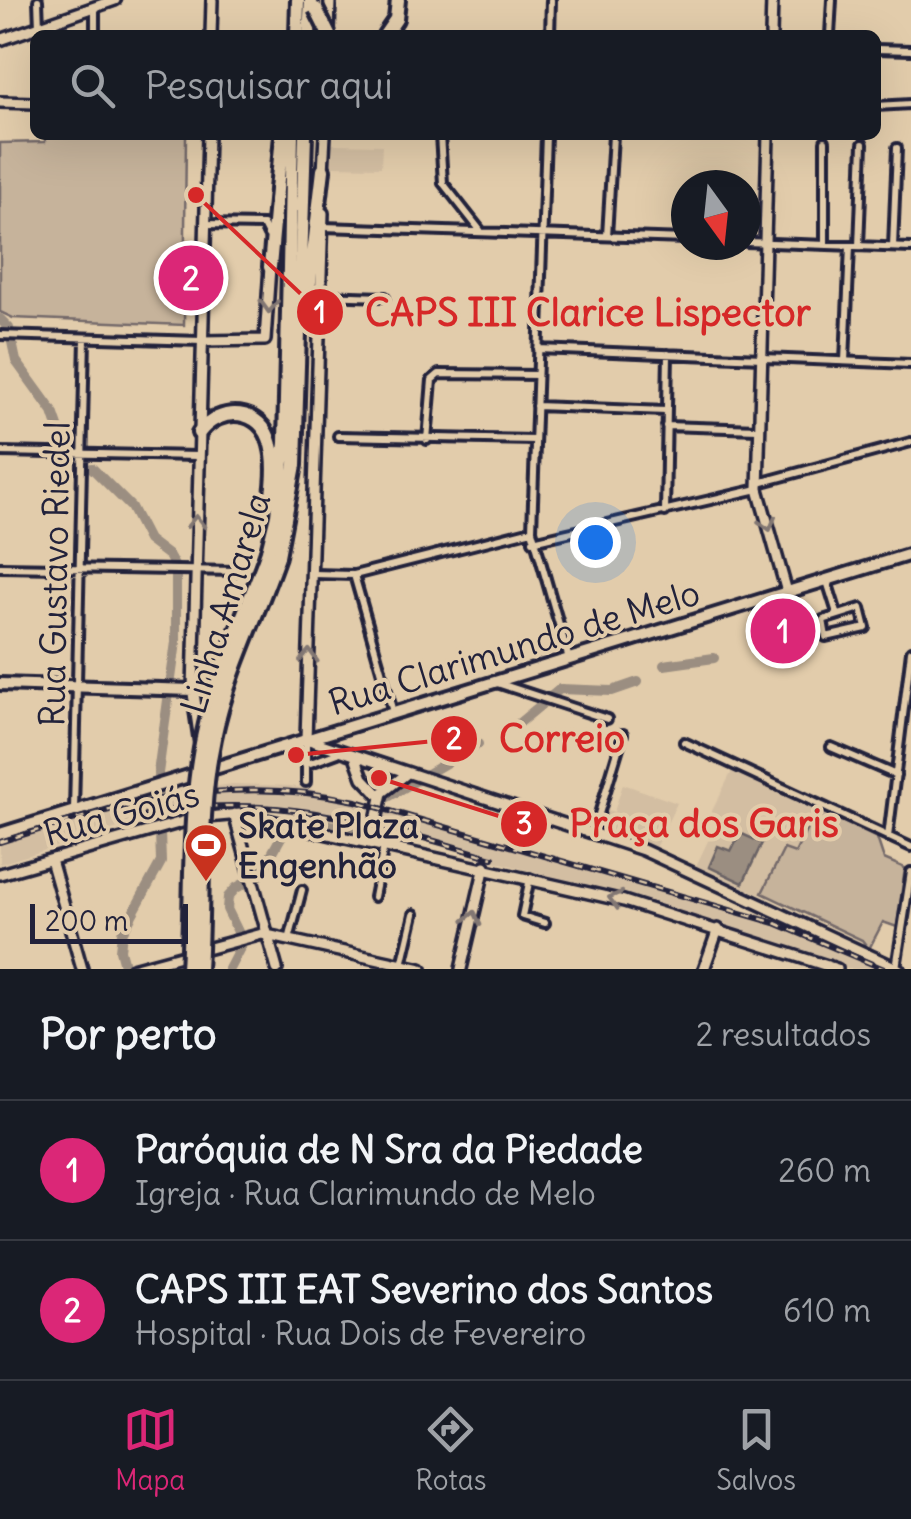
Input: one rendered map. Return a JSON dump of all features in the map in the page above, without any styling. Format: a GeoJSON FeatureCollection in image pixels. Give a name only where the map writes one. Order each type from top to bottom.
{"type":"FeatureCollection","features":[{"type":"Feature","properties":{"kind":"highway"},"geometry":{"type":"LineString","coordinates":[[296,30],[298,0]]}},
{"type":"Feature","properties":{"kind":"highway"},"geometry":{"type":"LineString","coordinates":[[388,30],[396,19],[398,0]]}},
{"type":"Feature","properties":{"kind":"highway"},"geometry":{"type":"LineString","coordinates":[[314,3],[327,30]]}},
{"type":"Feature","properties":{"kind":"highway"},"geometry":{"type":"LineString","coordinates":[[310,30],[314,3]]}},
{"type":"Feature","properties":{"kind":"highway"},"geometry":{"type":"LineString","coordinates":[[270,267],[282,140]]}},
{"type":"Feature","properties":{"kind":"highway","name":"Linha Amarela"},"geometry":{"type":"LineString","coordinates":[[188,969],[192,802],[200,752],[224,663],[272,550],[285,443],[292,140]]}},
{"type":"Feature","properties":{"kind":"highway","name":"Linha Amarela"},"geometry":{"type":"LineString","coordinates":[[203,969],[200,929],[204,809],[213,740],[295,465],[305,140]]}},
{"type":"Feature","properties":{"kind":"highway"},"geometry":{"type":"LineString","coordinates":[[299,369],[323,170]]}},
{"type":"Feature","properties":{"kind":"highway"},"geometry":{"type":"LineString","coordinates":[[198,433],[210,420],[230,412],[250,416],[263,428],[273,457],[272,550]]}},
{"type":"Feature","properties":{"kind":"main road","name":"Rua Clarimundo de Melo"},"geometry":{"type":"LineString","coordinates":[[0,834],[911,554]]}},
{"type":"Feature","properties":{"kind":"main road"},"geometry":{"type":"LineString","coordinates":[[0,684],[193,690],[203,755],[195,767],[159,784]]}},
{"type":"Feature","properties":{"kind":"main road"},"geometry":{"type":"LineString","coordinates":[[203,755],[211,760],[234,760]]}},
{"type":"Feature","properties":{"kind":"street"},"geometry":{"type":"LineString","coordinates":[[38,0],[40,27]]}},
{"type":"Feature","properties":{"kind":"street"},"geometry":{"type":"LineString","coordinates":[[31,30],[115,0]]}},
{"type":"Feature","properties":{"kind":"street"},"geometry":{"type":"LineString","coordinates":[[210,30],[212,0]]}},
{"type":"Feature","properties":{"kind":"street"},"geometry":{"type":"LineString","coordinates":[[329,30],[330,0]]}},
{"type":"Feature","properties":{"kind":"street"},"geometry":{"type":"LineString","coordinates":[[550,30],[551,0]]}},
{"type":"Feature","properties":{"kind":"street"},"geometry":{"type":"LineString","coordinates":[[771,30],[772,0]]}},
{"type":"Feature","properties":{"kind":"street"},"geometry":{"type":"LineString","coordinates":[[830,30],[832,0]]}},
{"type":"Feature","properties":{"kind":"street"},"geometry":{"type":"LineString","coordinates":[[95,7],[95,30]]}},
{"type":"Feature","properties":{"kind":"street"},"geometry":{"type":"LineString","coordinates":[[0,40],[30,30]]}},
{"type":"Feature","properties":{"kind":"street"},"geometry":{"type":"LineString","coordinates":[[881,49],[911,50]]}},
{"type":"Feature","properties":{"kind":"street"},"geometry":{"type":"LineString","coordinates":[[0,102],[30,104]]}},
{"type":"Feature","properties":{"kind":"street"},"geometry":{"type":"LineString","coordinates":[[881,106],[911,104]]}},
{"type":"Feature","properties":{"kind":"street"},"geometry":{"type":"LineString","coordinates":[[193,690],[208,140]]}},
{"type":"Feature","properties":{"kind":"street"},"geometry":{"type":"LineString","coordinates":[[306,782],[325,140]]}},
{"type":"Feature","properties":{"kind":"street"},"geometry":{"type":"LineString","coordinates":[[440,140],[443,184],[482,232]]}},
{"type":"Feature","properties":{"kind":"street"},"geometry":{"type":"LineString","coordinates":[[546,140],[532,530],[569,658]]}},
{"type":"Feature","properties":{"kind":"street"},"geometry":{"type":"LineString","coordinates":[[607,236],[613,140]]}},
{"type":"Feature","properties":{"kind":"street"},"geometry":{"type":"LineString","coordinates":[[768,140],[759,486],[787,592]]}},
{"type":"Feature","properties":{"kind":"street"},"geometry":{"type":"LineString","coordinates":[[824,244],[825,141]]}},
{"type":"Feature","properties":{"kind":"street"},"geometry":{"type":"LineString","coordinates":[[845,360],[862,144]]}},
{"type":"Feature","properties":{"kind":"street"},"geometry":{"type":"LineString","coordinates":[[893,246],[898,148]]}},
{"type":"Feature","properties":{"kind":"street"},"geometry":{"type":"LineString","coordinates":[[0,335],[260,342],[268,334],[270,267],[265,227],[206,224]]}},
{"type":"Feature","properties":{"kind":"street"},"geometry":{"type":"LineString","coordinates":[[323,227],[671,238]]}},
{"type":"Feature","properties":{"kind":"street"},"geometry":{"type":"LineString","coordinates":[[761,242],[911,248]]}},
{"type":"Feature","properties":{"kind":"street"},"geometry":{"type":"LineString","coordinates":[[320,295],[385,297]]}},
{"type":"Feature","properties":{"kind":"street"},"geometry":{"type":"LineString","coordinates":[[202,328],[218,341]]}},
{"type":"Feature","properties":{"kind":"street","name":"Rua Gustavo Riedel"},"geometry":{"type":"LineString","coordinates":[[74,812],[85,338]]}},
{"type":"Feature","properties":{"kind":"street"},"geometry":{"type":"LineString","coordinates":[[538,349],[911,364]]}},
{"type":"Feature","properties":{"kind":"street"},"geometry":{"type":"LineString","coordinates":[[665,512],[668,354]]}},
{"type":"Feature","properties":{"kind":"street"},"geometry":{"type":"LineString","coordinates":[[427,440],[432,380],[441,374],[537,375]]}},
{"type":"Feature","properties":{"kind":"street"},"geometry":{"type":"LineString","coordinates":[[536,406],[666,411]]}},
{"type":"Feature","properties":{"kind":"street"},"geometry":{"type":"LineString","coordinates":[[666,426],[758,428]]}},
{"type":"Feature","properties":{"kind":"street"},"geometry":{"type":"LineString","coordinates":[[338,436],[535,440]]}},
{"type":"Feature","properties":{"kind":"street"},"geometry":{"type":"LineString","coordinates":[[533,542],[665,512],[911,442]]}},
{"type":"Feature","properties":{"kind":"street"},"geometry":{"type":"LineString","coordinates":[[0,452],[198,456]]}},
{"type":"Feature","properties":{"kind":"street"},"geometry":{"type":"LineString","coordinates":[[312,574],[354,575],[532,530]]}},
{"type":"Feature","properties":{"kind":"street"},"geometry":{"type":"LineString","coordinates":[[0,566],[238,572]]}},
{"type":"Feature","properties":{"kind":"street"},"geometry":{"type":"LineString","coordinates":[[354,575],[393,712]]}},
{"type":"Feature","properties":{"kind":"street"},"geometry":{"type":"LineString","coordinates":[[827,580],[837,612]]}},
{"type":"Feature","properties":{"kind":"street"},"geometry":{"type":"LineString","coordinates":[[861,608],[866,628],[828,639],[822,621],[837,612],[861,608]]}},
{"type":"Feature","properties":{"kind":"street"},"geometry":{"type":"LineString","coordinates":[[888,837],[911,651]]}},
{"type":"Feature","properties":{"kind":"street"},"geometry":{"type":"LineString","coordinates":[[494,682],[607,719]]}},
{"type":"Feature","properties":{"kind":"street"},"geometry":{"type":"LineString","coordinates":[[337,730],[338,753]]}},
{"type":"Feature","properties":{"kind":"street"},"geometry":{"type":"LineString","coordinates":[[592,834],[623,734]]}},
{"type":"Feature","properties":{"kind":"street"},"geometry":{"type":"LineString","coordinates":[[306,739],[338,753],[651,854],[898,968],[911,872]]}},
{"type":"Feature","properties":{"kind":"street"},"geometry":{"type":"LineString","coordinates":[[684,742],[911,848]]}},
{"type":"Feature","properties":{"kind":"street"},"geometry":{"type":"LineString","coordinates":[[830,747],[896,775]]}},
{"type":"Feature","properties":{"kind":"street"},"geometry":{"type":"LineString","coordinates":[[305,765],[338,753]]}},
{"type":"Feature","properties":{"kind":"street"},"geometry":{"type":"LineString","coordinates":[[356,759],[363,778],[380,797],[374,840],[374,897]]}},
{"type":"Feature","properties":{"kind":"street"},"geometry":{"type":"LineString","coordinates":[[380,797],[414,777]]}},
{"type":"Feature","properties":{"kind":"street"},"geometry":{"type":"LineString","coordinates":[[234,814],[277,969]]}},
{"type":"Feature","properties":{"kind":"street","name":"Rua Goiás"},"geometry":{"type":"LineString","coordinates":[[0,874],[162,828],[234,814],[374,840],[484,866],[837,969]]}},
{"type":"Feature","properties":{"kind":"street"},"geometry":{"type":"LineString","coordinates":[[52,860],[82,969]]}},
{"type":"Feature","properties":{"kind":"street"},"geometry":{"type":"LineString","coordinates":[[461,969],[484,866]]}},
{"type":"Feature","properties":{"kind":"street"},"geometry":{"type":"LineString","coordinates":[[530,878],[522,916],[545,923]]}},
{"type":"Feature","properties":{"kind":"street"},"geometry":{"type":"LineString","coordinates":[[289,940],[302,890]]}},
{"type":"Feature","properties":{"kind":"street"},"geometry":{"type":"LineString","coordinates":[[402,965],[414,914]]}},
{"type":"Feature","properties":{"kind":"street"},"geometry":{"type":"LineString","coordinates":[[704,969],[713,931]]}},
{"type":"Feature","properties":{"kind":"street"},"geometry":{"type":"LineString","coordinates":[[132,969],[267,935],[421,969]]}},
{"type":"Feature","properties":{"kind":"shaded area"},"geometry":{"type":"Polygon","coordinates":[[[186,140],[184,325],[13,318],[0,312],[0,143],[186,140]]]}},
{"type":"Feature","properties":{"kind":"shaded area"},"geometry":{"type":"Polygon","coordinates":[[[332,144],[382,145],[381,167],[331,166],[332,144]]]}},
{"type":"Feature","properties":{"kind":"shaded area"},"geometry":{"type":"Polygon","coordinates":[[[733,769],[817,809],[794,854],[784,850],[760,894],[695,868],[717,822],[709,817],[733,769]]]}},
{"type":"Feature","properties":{"kind":"shaded area"},"geometry":{"type":"Polygon","coordinates":[[[233,784],[290,786],[349,796],[819,937],[889,969],[847,969],[770,939],[424,841],[278,810],[223,809],[134,823],[0,864],[0,839],[142,797],[233,784]]]}},
{"type":"Feature","properties":{"kind":"shaded area"},"geometry":{"type":"Polygon","coordinates":[[[623,784],[677,803],[655,848],[619,836],[625,821],[618,817],[612,834],[600,829],[604,809],[614,812],[623,784]]]}},
{"type":"Feature","properties":{"kind":"shaded area"},"geometry":{"type":"Polygon","coordinates":[[[817,809],[877,838],[884,859],[905,868],[897,927],[883,922],[869,949],[862,940],[762,893],[784,849],[795,853],[817,809]]]}},
{"type":"Feature","properties":{"kind":"shaded area"},"geometry":{"type":"Polygon","coordinates":[[[740,833],[762,843],[743,883],[709,867],[718,846],[731,851],[740,833]]]}},
{"type":"Feature","properties":{"kind":"waterway"},"geometry":{"type":"LineString","coordinates":[[0,319],[9,328]]}},
{"type":"Feature","properties":{"kind":"waterway"},"geometry":{"type":"LineString","coordinates":[[12,342],[16,361],[53,412],[64,444]]}},
{"type":"Feature","properties":{"kind":"waterway"},"geometry":{"type":"LineString","coordinates":[[92,468],[131,507],[148,540],[169,556],[176,569],[176,642],[158,773],[161,862],[122,933],[120,950],[125,969]]}},
{"type":"Feature","properties":{"kind":"waterway"},"geometry":{"type":"LineString","coordinates":[[664,665],[714,658]]}},
{"type":"Feature","properties":{"kind":"waterway"},"geometry":{"type":"LineString","coordinates":[[518,724],[560,689],[612,691],[638,682]]}},
{"type":"Feature","properties":{"kind":"waterway"},"geometry":{"type":"LineString","coordinates":[[388,797],[478,744]]}},
{"type":"Feature","properties":{"kind":"waterway"},"geometry":{"type":"LineString","coordinates":[[229,969],[243,942],[227,909],[228,897],[260,875],[291,819],[366,831]]}},
{"type":"Feature","properties":{"kind":"railway"},"geometry":{"type":"LineString","coordinates":[[0,842],[90,815],[176,796],[219,791],[308,793],[356,801],[775,923],[884,969]]}},
{"type":"Feature","properties":{"kind":"railway"},"geometry":{"type":"LineString","coordinates":[[145,815],[190,808],[278,808],[364,823],[493,858]]}},
{"type":"Feature","properties":{"kind":"place","name":"CAPS III Clarice Lispector"},"geometry":{"type":"Point","coordinates":[196,195]}},
{"type":"Feature","properties":{"kind":"place","name":"CAPS III EAT Severino dos Santos"},"geometry":{"type":"Point","coordinates":[191,278]}},
{"type":"Feature","properties":{"kind":"place","name":"Paróquia de N Sra da Piedade"},"geometry":{"type":"Point","coordinates":[783,631]}},
{"type":"Feature","properties":{"kind":"place","name":"Correio"},"geometry":{"type":"Point","coordinates":[296,755]}},
{"type":"Feature","properties":{"kind":"place","name":"Praça dos Garis"},"geometry":{"type":"Point","coordinates":[379,778]}},
{"type":"Feature","properties":{"kind":"place","name":"Skate Plaza Engenhão"},"geometry":{"type":"Point","coordinates":[206,883]}}]}
